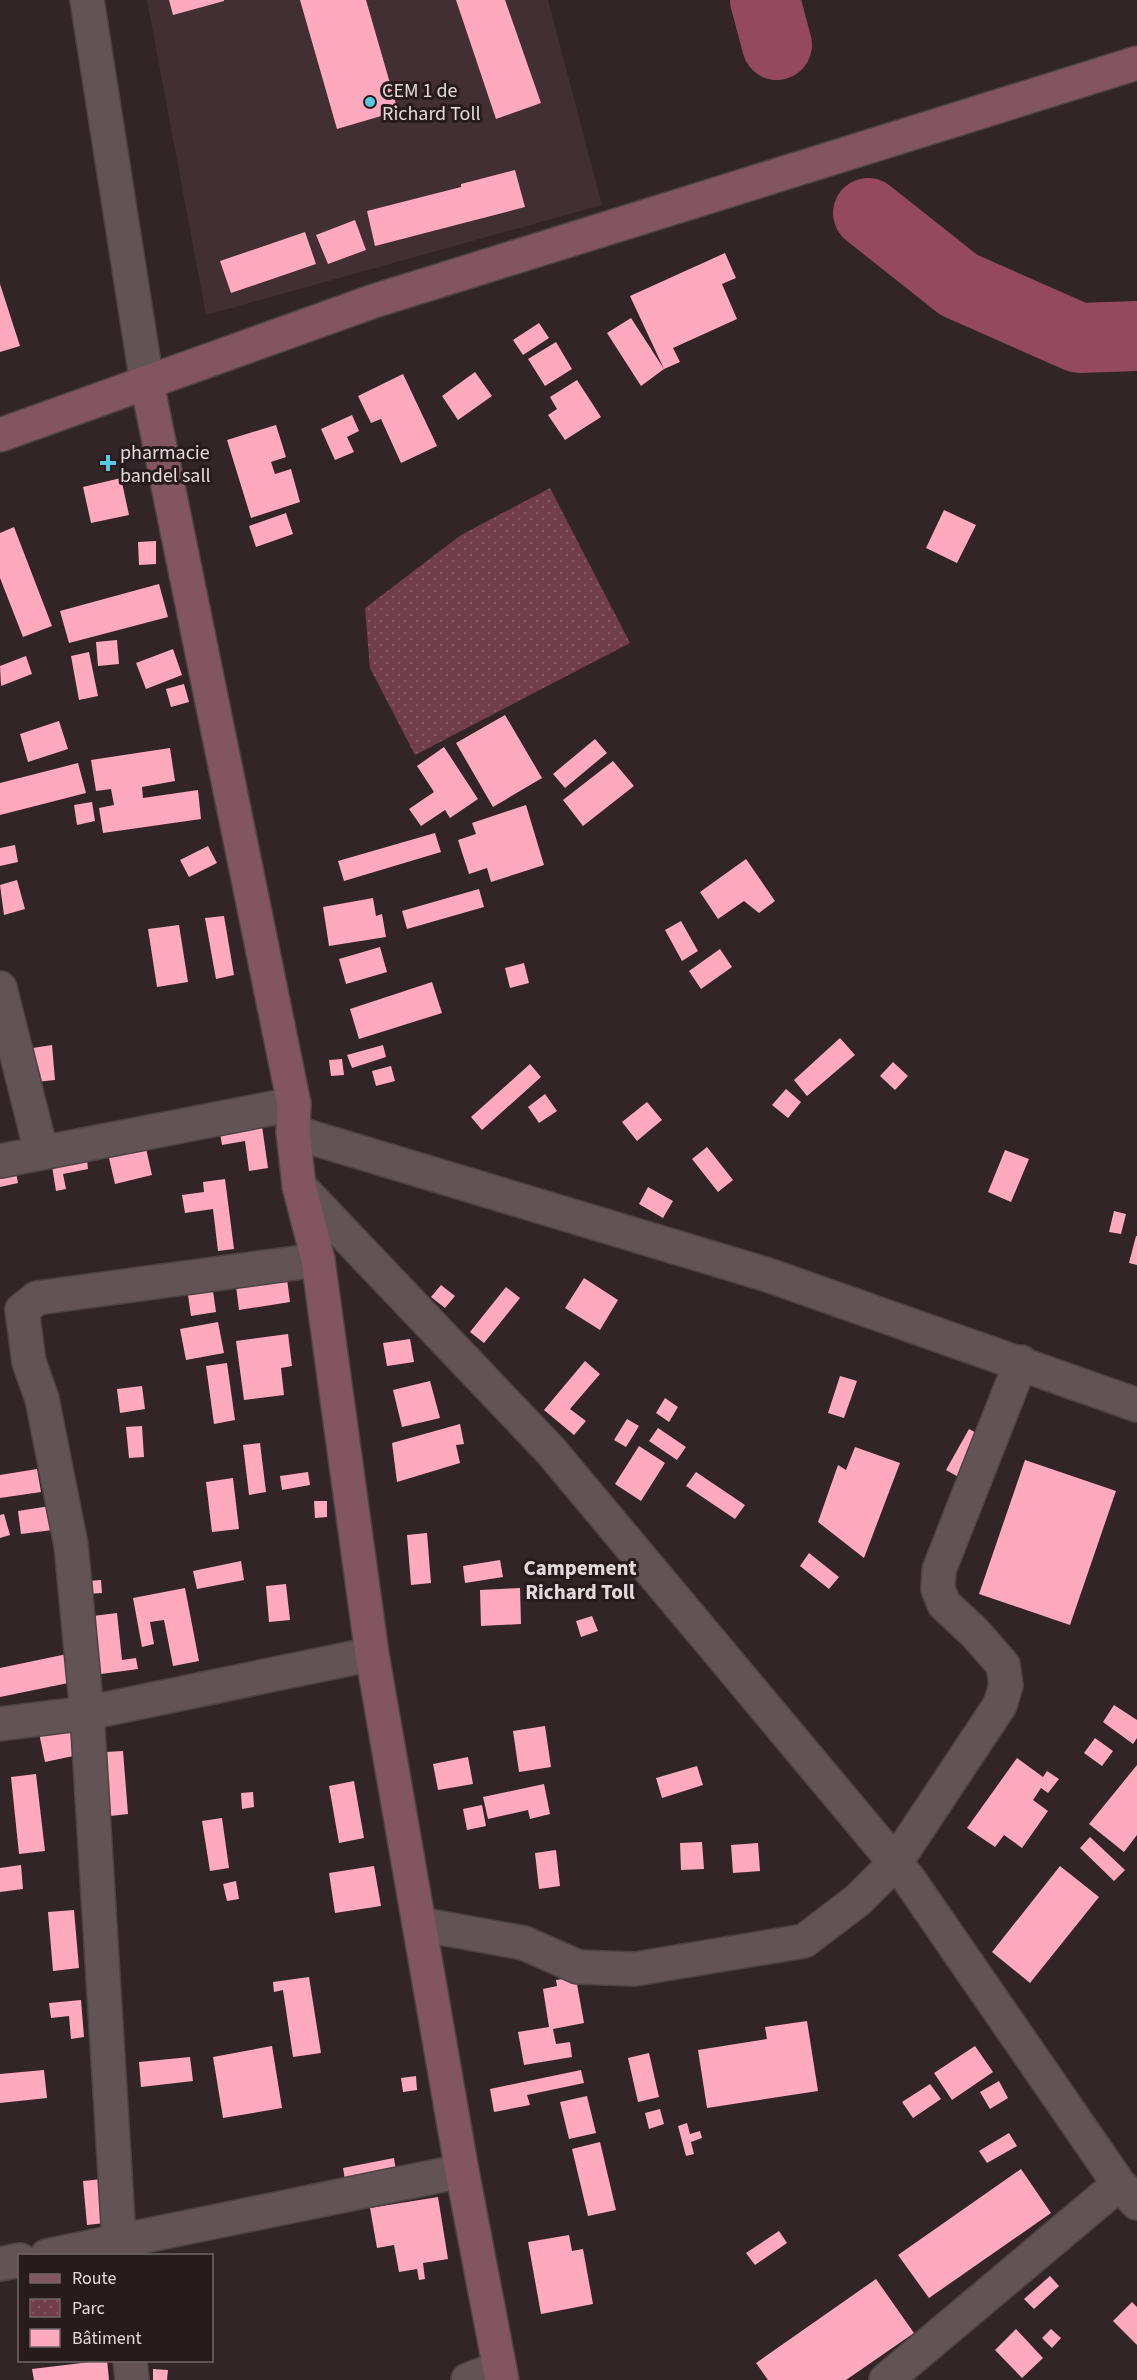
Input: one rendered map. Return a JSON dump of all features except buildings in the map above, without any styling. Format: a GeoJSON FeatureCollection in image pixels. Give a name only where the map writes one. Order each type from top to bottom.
{"type":"FeatureCollection","features":[{"type":"Feature","properties":{"kind":"street"},"geometry":{"type":"LineString","coordinates":[[87,0],[147,382],[293,1118],[299,1186],[318,1260],[372,1654],[462,2170],[501,2374],[468,2380]]}},
{"type":"Feature","properties":{"kind":"street"},"geometry":{"type":"LineString","coordinates":[[0,435],[374,301],[1137,63]]}},
{"type":"Feature","properties":{"kind":"street"},"geometry":{"type":"LineString","coordinates":[[0,988],[41,1151]]}},
{"type":"Feature","properties":{"kind":"street"},"geometry":{"type":"LineString","coordinates":[[0,1161],[41,1151],[169,1131],[293,1118],[768,1275],[1021,1362],[1137,1405]]}},
{"type":"Feature","properties":{"kind":"street"},"geometry":{"type":"LineString","coordinates":[[299,1186],[551,1451],[895,1863],[1128,2194],[886,2380]]}},
{"type":"Feature","properties":{"kind":"street"},"geometry":{"type":"LineString","coordinates":[[119,2249],[107,2010],[87,1713],[71,1545],[42,1399],[29,1362],[22,1310],[37,1298],[318,1260]]}},
{"type":"Feature","properties":{"kind":"street"},"geometry":{"type":"LineString","coordinates":[[419,1924],[524,1943],[578,1967],[635,1969],[804,1941],[858,1900],[895,1863],[1000,1705],[1006,1685],[1003,1665],[975,1633],[944,1604],[938,1589],[939,1570],[1021,1362]]}},
{"type":"Feature","properties":{"kind":"street"},"geometry":{"type":"LineString","coordinates":[[0,1724],[87,1713],[372,1654]]}},
{"type":"Feature","properties":{"kind":"street"},"geometry":{"type":"LineString","coordinates":[[68,2254],[119,2249],[462,2170]]}},
{"type":"Feature","properties":{"kind":"street"},"geometry":{"type":"LineString","coordinates":[[0,2264],[18,2260]]}},
{"type":"Feature","properties":{"kind":"street"},"geometry":{"type":"LineString","coordinates":[[130,2362],[132,2380]]}},
{"type":"Feature","properties":{"kind":"shaded area","name":"CEM 1 de Richard Toll"},"geometry":{"type":"Polygon","coordinates":[[[147,0],[548,0],[602,205],[206,315],[147,0]]]}},
{"type":"Feature","properties":{"kind":"green space"},"geometry":{"type":"Polygon","coordinates":[[[550,488],[630,643],[415,755],[370,668],[365,608],[461,535],[550,488]]]}},
{"type":"Feature","properties":{"kind":"waterway"},"geometry":{"type":"LineString","coordinates":[[765,0],[777,45]]}},
{"type":"Feature","properties":{"kind":"waterway"},"geometry":{"type":"LineString","coordinates":[[868,213],[959,285],[1079,338],[1137,336]]}},
{"type":"Feature","properties":{"kind":"place","name":"CEM 1 de Richard Toll"},"geometry":{"type":"Point","coordinates":[370,102]}},
{"type":"Feature","properties":{"kind":"place","name":"pharmacie bandel sall"},"geometry":{"type":"Point","coordinates":[108,463]}},
{"type":"Feature","properties":{"kind":"district","name":"Campement Richard Toll"},"geometry":{"type":"Point","coordinates":[580,1580]}}]}
